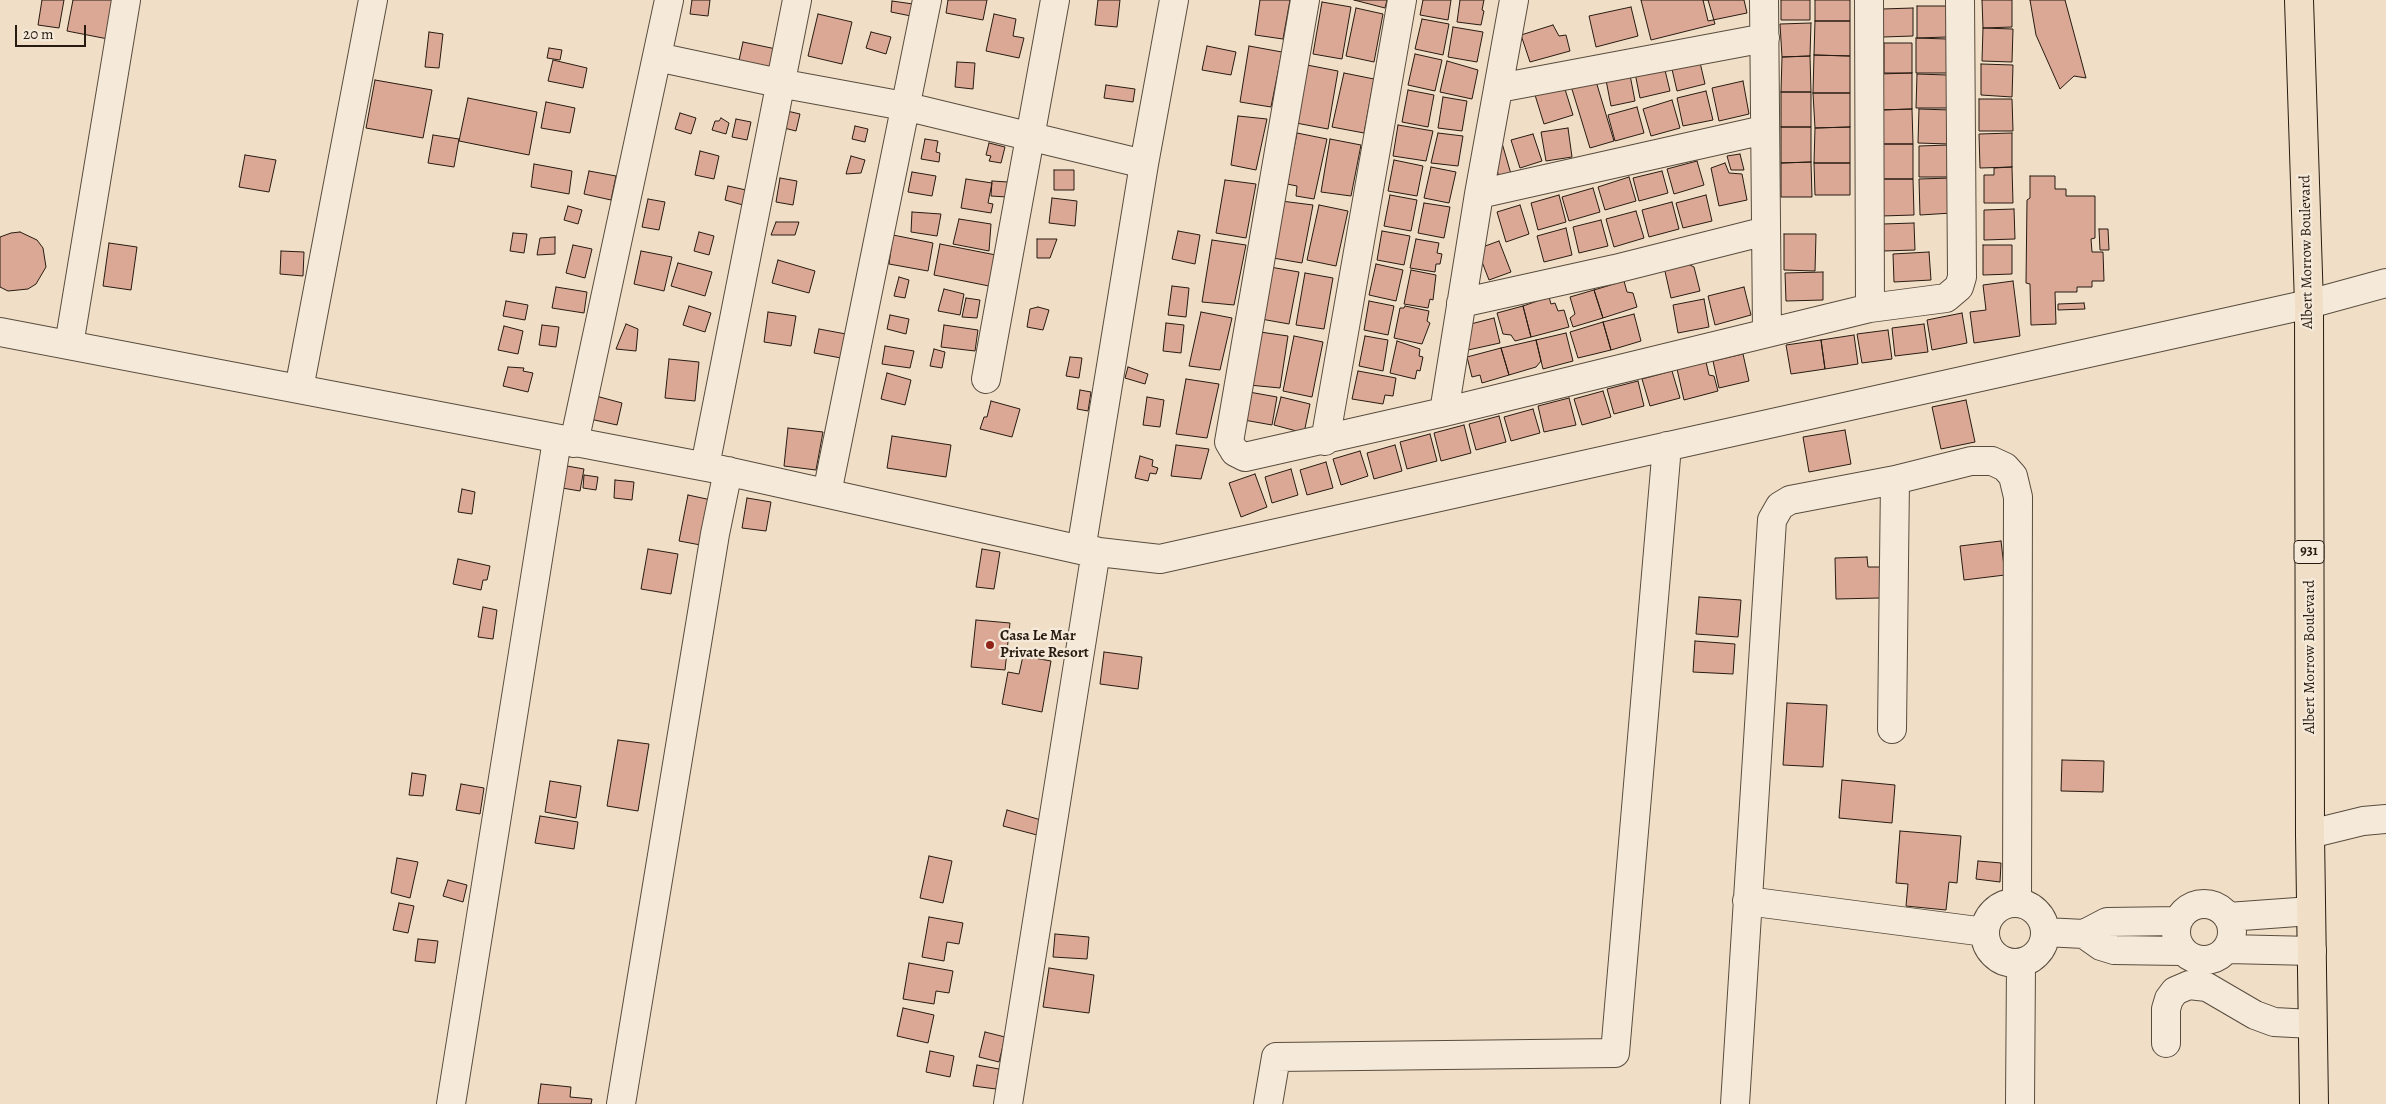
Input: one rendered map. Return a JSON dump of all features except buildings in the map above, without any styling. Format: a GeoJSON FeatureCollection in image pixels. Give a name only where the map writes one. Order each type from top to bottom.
{"type":"FeatureCollection","features":[{"type":"Feature","properties":{"kind":"main road","name":"Albert Morrow Boulevard"},"geometry":{"type":"LineString","coordinates":[[2299,0],[2309,304],[2310,834],[2314,1104]]}},
{"type":"Feature","properties":{"kind":"street"},"geometry":{"type":"LineString","coordinates":[[68,344],[126,0]]}},
{"type":"Feature","properties":{"kind":"street"},"geometry":{"type":"LineString","coordinates":[[299,389],[372,0]]}},
{"type":"Feature","properties":{"kind":"street"},"geometry":{"type":"LineString","coordinates":[[451,1104],[566,441],[669,0]]}},
{"type":"Feature","properties":{"kind":"street"},"geometry":{"type":"LineString","coordinates":[[621,1104],[715,534],[716,469],[779,83],[797,0]]}},
{"type":"Feature","properties":{"kind":"street"},"geometry":{"type":"LineString","coordinates":[[828,493],[904,106],[927,0]]}},
{"type":"Feature","properties":{"kind":"street"},"geometry":{"type":"LineString","coordinates":[[986,379],[1055,0]]}},
{"type":"Feature","properties":{"kind":"street"},"geometry":{"type":"LineString","coordinates":[[1008,1104],[1144,164],[1174,0]]}},
{"type":"Feature","properties":{"kind":"street"},"geometry":{"type":"LineString","coordinates":[[1305,0],[1229,442],[1235,452],[1245,457],[1325,441],[1870,308],[1946,298],[1959,287],[1962,277],[1960,0]]}},
{"type":"Feature","properties":{"kind":"street"},"geometry":{"type":"LineString","coordinates":[[1325,441],[1402,0]]}},
{"type":"Feature","properties":{"kind":"street"},"geometry":{"type":"LineString","coordinates":[[1764,0],[1767,333]]}},
{"type":"Feature","properties":{"kind":"street"},"geometry":{"type":"LineString","coordinates":[[1869,0],[1870,308]]}},
{"type":"Feature","properties":{"kind":"street"},"geometry":{"type":"LineString","coordinates":[[1444,412],[1479,194],[1518,1]]}},
{"type":"Feature","properties":{"kind":"street"},"geometry":{"type":"LineString","coordinates":[[1499,88],[1765,38]]}},
{"type":"Feature","properties":{"kind":"street"},"geometry":{"type":"LineString","coordinates":[[657,57],[779,83],[904,106],[1144,164]]}},
{"type":"Feature","properties":{"kind":"street"},"geometry":{"type":"LineString","coordinates":[[1479,194],[1764,130]]}},
{"type":"Feature","properties":{"kind":"street"},"geometry":{"type":"LineString","coordinates":[[1461,303],[1615,269],[1766,231]]}},
{"type":"Feature","properties":{"kind":"street"},"geometry":{"type":"LineString","coordinates":[[0,332],[716,469],[1089,550],[1160,559],[2309,304],[2386,282]]}},
{"type":"Feature","properties":{"kind":"street"},"geometry":{"type":"LineString","coordinates":[[1268,1104],[1276,1057],[1615,1053],[1667,446]]}},
{"type":"Feature","properties":{"kind":"street"},"geometry":{"type":"LineString","coordinates":[[1735,1104],[1772,520],[1780,506],[1790,500],[1895,480],[1971,460],[1992,461],[2005,468],[2012,476],[2018,497],[2017,903]]}},
{"type":"Feature","properties":{"kind":"street"},"geometry":{"type":"LineString","coordinates":[[1892,730],[1895,480]]}},
{"type":"Feature","properties":{"kind":"street"},"geometry":{"type":"LineString","coordinates":[[2310,834],[2363,822],[2386,819]]}},
{"type":"Feature","properties":{"kind":"street"},"geometry":{"type":"LineString","coordinates":[[1748,901],[1985,932]]}},
{"type":"Feature","properties":{"kind":"street"},"geometry":{"type":"LineString","coordinates":[[2017,903],[2028,906],[2037,912],[2043,921],[2045,932],[2038,952],[2021,963],[2005,961],[1991,952],[1986,942],[1985,932],[1988,920],[1995,910],[2006,904],[2017,903]]}},
{"type":"Feature","properties":{"kind":"street"},"geometry":{"type":"LineString","coordinates":[[2208,904],[2220,908],[2228,916],[2233,927],[2233,939],[2228,949],[2220,956],[2205,961],[2190,958],[2181,950],[2176,936],[2178,921],[2185,911],[2196,905],[2208,904]]}},
{"type":"Feature","properties":{"kind":"street"},"geometry":{"type":"LineString","coordinates":[[2228,916],[2311,911]]}},
{"type":"Feature","properties":{"kind":"street"},"geometry":{"type":"LineString","coordinates":[[2045,932],[2084,934],[2107,922],[2178,921]]}},
{"type":"Feature","properties":{"kind":"street"},"geometry":{"type":"LineString","coordinates":[[2134,922],[2136,951]]}},
{"type":"Feature","properties":{"kind":"street"},"geometry":{"type":"LineString","coordinates":[[2084,934],[2102,946],[2114,950],[2181,950]]}},
{"type":"Feature","properties":{"kind":"street"},"geometry":{"type":"LineString","coordinates":[[2228,949],[2312,951]]}},
{"type":"Feature","properties":{"kind":"street"},"geometry":{"type":"LineString","coordinates":[[2020,1104],[2021,963]]}},
{"type":"Feature","properties":{"kind":"street"},"geometry":{"type":"LineString","coordinates":[[2166,1043],[2166,1009],[2169,999],[2175,991],[2189,985],[2207,987],[2255,1015],[2274,1022],[2312,1024]]}},
{"type":"Feature","properties":{"kind":"place","name":"Casa Le Mar Private Resort"},"geometry":{"type":"Point","coordinates":[990,645]}}]}
